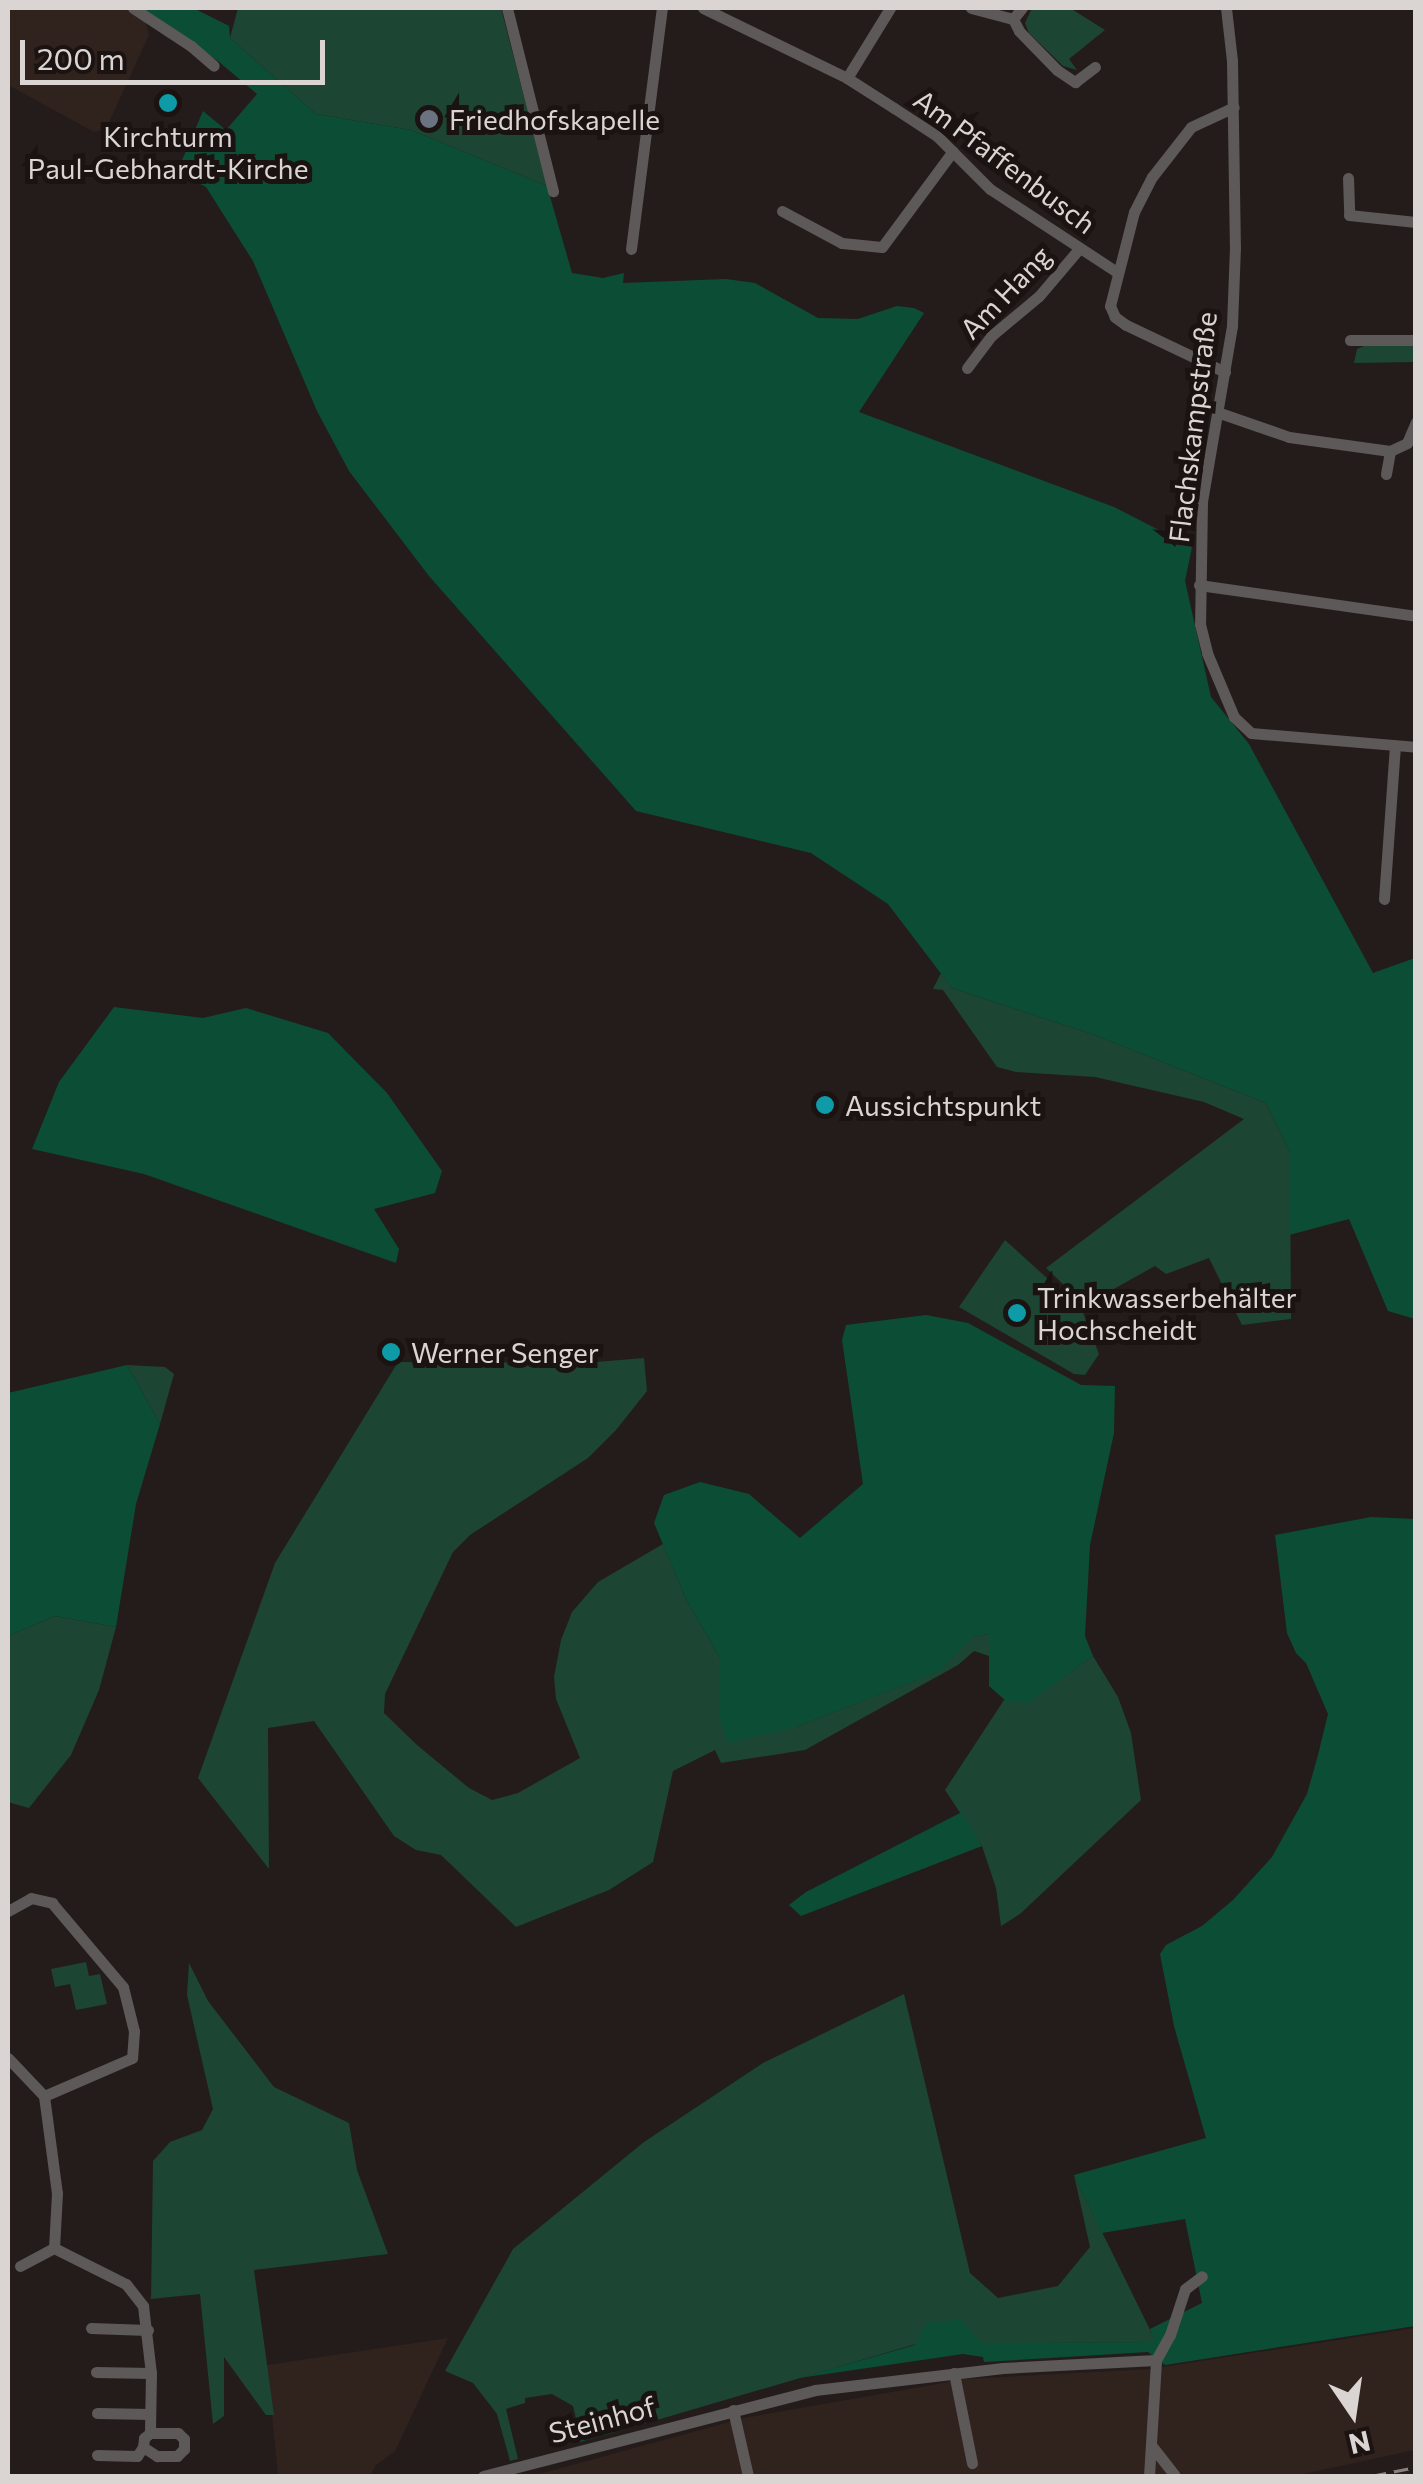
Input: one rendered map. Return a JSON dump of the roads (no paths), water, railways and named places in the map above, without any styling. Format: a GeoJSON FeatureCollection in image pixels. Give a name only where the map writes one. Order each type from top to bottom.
{"type":"FeatureCollection","features":[{"type":"Feature","properties":{"kind":"street"},"geometry":{"type":"LineString","coordinates":[[133,8],[214,66]]}},
{"type":"Feature","properties":{"kind":"street"},"geometry":{"type":"LineString","coordinates":[[507,8],[553,191]]}},
{"type":"Feature","properties":{"kind":"street"},"geometry":{"type":"LineString","coordinates":[[631,249],[662,8]]}},
{"type":"Feature","properties":{"kind":"street","name":"Am Pfaffenbusch"},"geometry":{"type":"LineString","coordinates":[[706,8],[846,78],[952,151],[990,189],[1117,272]]}},
{"type":"Feature","properties":{"kind":"street"},"geometry":{"type":"LineString","coordinates":[[846,78],[890,8]]}},
{"type":"Feature","properties":{"kind":"street"},"geometry":{"type":"LineString","coordinates":[[971,8],[1013,19],[1019,31],[1057,70],[1075,82],[1095,67]]}},
{"type":"Feature","properties":{"kind":"street"},"geometry":{"type":"LineString","coordinates":[[1013,19],[1022,8]]}},
{"type":"Feature","properties":{"kind":"street","name":"Flachskampstraße"},"geometry":{"type":"LineString","coordinates":[[1226,8],[1234,107],[1235,248],[1225,372],[1202,502],[1200,585],[1206,653],[1224,698],[1241,726],[1260,736],[1416,747]]}},
{"type":"Feature","properties":{"kind":"street"},"geometry":{"type":"LineString","coordinates":[[1225,372],[1115,317],[1110,306],[1134,212],[1170,151],[1191,127],[1234,107]]}},
{"type":"Feature","properties":{"kind":"street"},"geometry":{"type":"LineString","coordinates":[[782,211],[842,242],[882,247],[952,151]]}},
{"type":"Feature","properties":{"kind":"street"},"geometry":{"type":"LineString","coordinates":[[1348,178],[1349,214],[1416,222]]}},
{"type":"Feature","properties":{"kind":"street","name":"Am Hang"},"geometry":{"type":"LineString","coordinates":[[967,368],[991,336],[1039,296],[1078,250]]}},
{"type":"Feature","properties":{"kind":"street"},"geometry":{"type":"LineString","coordinates":[[1350,340],[1416,340]]}},
{"type":"Feature","properties":{"kind":"street"},"geometry":{"type":"LineString","coordinates":[[1218,412],[1289,437],[1390,451],[1406,442],[1416,422]]}},
{"type":"Feature","properties":{"kind":"street"},"geometry":{"type":"LineString","coordinates":[[1386,474],[1390,451]]}},
{"type":"Feature","properties":{"kind":"street"},"geometry":{"type":"LineString","coordinates":[[1200,585],[1416,616]]}},
{"type":"Feature","properties":{"kind":"street"},"geometry":{"type":"LineString","coordinates":[[1384,899],[1395,745]]}},
{"type":"Feature","properties":{"kind":"street"},"geometry":{"type":"LineString","coordinates":[[8,1911],[31,1898],[52,1903],[123,1987],[134,2030],[132,2058],[44,2096]]}},
{"type":"Feature","properties":{"kind":"street"},"geometry":{"type":"LineString","coordinates":[[8,2058],[44,2096],[57,2193],[54,2248]]}},
{"type":"Feature","properties":{"kind":"street"},"geometry":{"type":"LineString","coordinates":[[20,2266],[54,2248]]}},
{"type":"Feature","properties":{"kind":"street"},"geometry":{"type":"LineString","coordinates":[[54,2248],[134,2290],[148,2330],[150,2433]]}},
{"type":"Feature","properties":{"kind":"street"},"geometry":{"type":"LineString","coordinates":[[1149,2476],[1156,2360],[1170,2335],[1185,2289],[1202,2276]]}},
{"type":"Feature","properties":{"kind":"street"},"geometry":{"type":"LineString","coordinates":[[91,2328],[148,2330]]}},
{"type":"Feature","properties":{"kind":"street","name":"Steinhof"},"geometry":{"type":"LineString","coordinates":[[484,2476],[815,2390],[954,2373],[1156,2360]]}},
{"type":"Feature","properties":{"kind":"street"},"geometry":{"type":"LineString","coordinates":[[96,2372],[151,2373]]}},
{"type":"Feature","properties":{"kind":"street"},"geometry":{"type":"LineString","coordinates":[[954,2373],[972,2463]]}},
{"type":"Feature","properties":{"kind":"street"},"geometry":{"type":"LineString","coordinates":[[733,2410],[748,2476]]}},
{"type":"Feature","properties":{"kind":"street"},"geometry":{"type":"LineString","coordinates":[[97,2414],[150,2414]]}},
{"type":"Feature","properties":{"kind":"street"},"geometry":{"type":"LineString","coordinates":[[97,2455],[136,2456],[150,2433],[178,2433],[184,2438],[184,2449],[176,2456],[157,2456],[143,2447]]}},
{"type":"Feature","properties":{"kind":"street"},"geometry":{"type":"LineString","coordinates":[[1151,2445],[1175,2476]]}},
{"type":"Feature","properties":{"kind":"railway"},"geometry":{"type":"LineString","coordinates":[[1371,2476],[1416,2467]]}},
{"type":"Feature","properties":{"kind":"place","name":"Kirchturm Paul-Gebhardt-Kirche"},"geometry":{"type":"Point","coordinates":[168,103]}},
{"type":"Feature","properties":{"kind":"place","name":"Friedhofskapelle"},"geometry":{"type":"Point","coordinates":[429,119]}},
{"type":"Feature","properties":{"kind":"place","name":"Aussichtspunkt"},"geometry":{"type":"Point","coordinates":[825,1105]}},
{"type":"Feature","properties":{"kind":"place","name":"Trinkwasserbehälter Hochscheidt"},"geometry":{"type":"Point","coordinates":[1017,1313]}},
{"type":"Feature","properties":{"kind":"place","name":"Werner Senger"},"geometry":{"type":"Point","coordinates":[391,1352]}}]}
